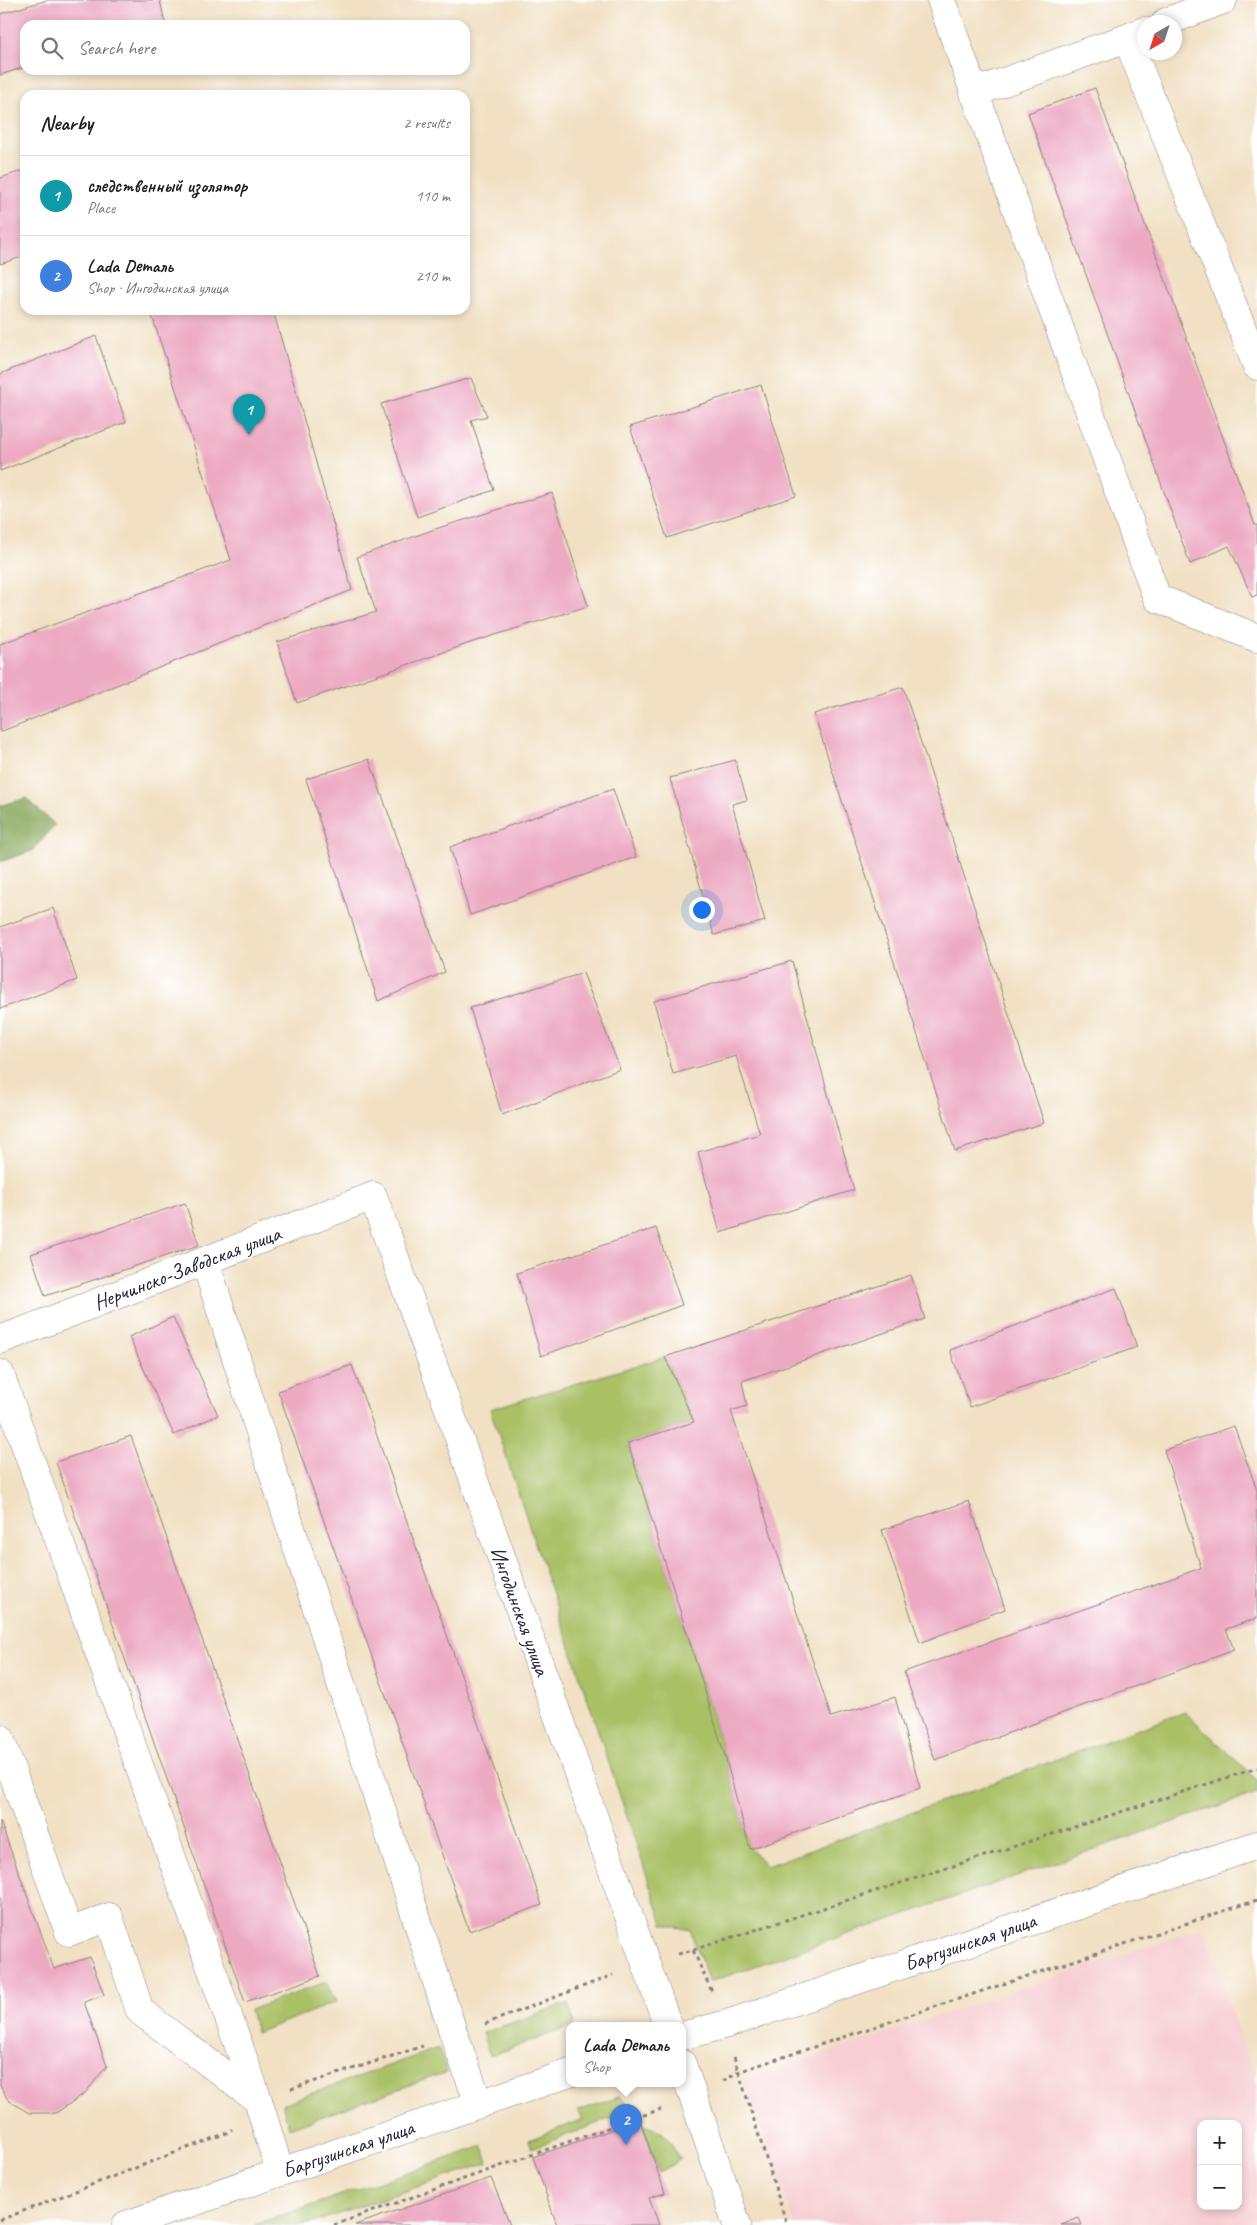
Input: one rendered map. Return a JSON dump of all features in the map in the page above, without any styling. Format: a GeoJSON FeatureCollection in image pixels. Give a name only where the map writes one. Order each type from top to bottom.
{"type":"FeatureCollection","features":[{"type":"Feature","properties":{"kind":"street"},"geometry":{"type":"LineString","coordinates":[[941,0],[1157,598],[1257,638]]}},
{"type":"Feature","properties":{"kind":"street"},"geometry":{"type":"LineString","coordinates":[[1182,16],[1223,0]]}},
{"type":"Feature","properties":{"kind":"street"},"geometry":{"type":"LineString","coordinates":[[973,93],[1136,34],[1257,366]]}},
{"type":"Feature","properties":{"kind":"street","name":"Нерчинско-Заводская улица"},"geometry":{"type":"LineString","coordinates":[[0,1340],[373,1196]]}},
{"type":"Feature","properties":{"kind":"street","name":"Ингодинская улица"},"geometry":{"type":"LineString","coordinates":[[373,1196],[667,2022]]}},
{"type":"Feature","properties":{"kind":"street"},"geometry":{"type":"LineString","coordinates":[[205,1261],[451,2026],[479,2104]]}},
{"type":"Feature","properties":{"kind":"street"},"geometry":{"type":"LineString","coordinates":[[0,1374],[258,2100],[280,2172]]}},
{"type":"Feature","properties":{"kind":"street"},"geometry":{"type":"LineString","coordinates":[[0,1738],[69,1932],[109,1917],[140,2011],[258,2100]]}},
{"type":"Feature","properties":{"kind":"street","name":"Баргузинская улица"},"geometry":{"type":"LineString","coordinates":[[686,2035],[727,2024],[1257,1845]]}},
{"type":"Feature","properties":{"kind":"street"},"geometry":{"type":"LineString","coordinates":[[686,2074],[737,2225]]}},
{"type":"Feature","properties":{"kind":"street","name":"Баргузинская улица"},"geometry":{"type":"LineString","coordinates":[[126,2225],[566,2075]]}},
{"type":"Feature","properties":{"kind":"path"},"geometry":{"type":"LineString","coordinates":[[693,1950],[1257,1768]]}},
{"type":"Feature","properties":{"kind":"path"},"geometry":{"type":"LineString","coordinates":[[334,2225],[695,2097],[738,2072],[1257,1900]]}},
{"type":"Feature","properties":{"kind":"shaded area"},"geometry":{"type":"Polygon","coordinates":[[[1204,1928],[1257,2085],[1257,2225],[795,2225],[744,2080],[1204,1928]]]}},
{"type":"Feature","properties":{"kind":"green space"},"geometry":{"type":"Polygon","coordinates":[[[26,798],[55,825],[32,851],[0,862],[0,806],[26,798]]]}},
{"type":"Feature","properties":{"kind":"green space"},"geometry":{"type":"Polygon","coordinates":[[[665,1357],[694,1422],[628,1443],[725,1756],[750,1848],[767,1866],[1185,1712],[1257,1780],[1257,1793],[709,1982],[690,1930],[663,1924],[490,1409],[665,1357]]]}},
{"type":"Feature","properties":{"kind":"green space"},"geometry":{"type":"Polygon","coordinates":[[[326,1982],[336,2002],[256,2033],[250,2010],[326,1982]]]}},
{"type":"Feature","properties":{"kind":"green space"},"geometry":{"type":"Polygon","coordinates":[[[568,2003],[574,2022],[566,2022],[566,2028],[490,2056],[482,2033],[568,2003]]]}},
{"type":"Feature","properties":{"kind":"green space"},"geometry":{"type":"Polygon","coordinates":[[[438,2048],[447,2072],[289,2128],[282,2104],[438,2048]]]}},
{"type":"Feature","properties":{"kind":"green space"},"geometry":{"type":"Polygon","coordinates":[[[619,2097],[636,2109],[532,2148],[529,2140],[583,2119],[578,2111],[619,2097]]]}},
{"type":"Feature","properties":{"kind":"green space"},"geometry":{"type":"Polygon","coordinates":[[[643,2125],[663,2132],[681,2159],[659,2173],[643,2125]]]}},
{"type":"Feature","properties":{"kind":"green space"},"geometry":{"type":"Polygon","coordinates":[[[483,2146],[488,2163],[306,2225],[254,2225],[483,2146]]]}},
{"type":"Feature","properties":{"kind":"building"},"geometry":{"type":"Polygon","coordinates":[[[47,0],[160,0],[164,20],[20,20],[20,69],[0,75],[0,14],[47,0]]]}},
{"type":"Feature","properties":{"kind":"building"},"geometry":{"type":"Polygon","coordinates":[[[1095,88],[1255,525],[1257,525],[1257,595],[1252,597],[1229,546],[1190,564],[1028,113],[1095,88]]]}},
{"type":"Feature","properties":{"kind":"building"},"geometry":{"type":"Polygon","coordinates":[[[20,172],[20,258],[0,264],[0,178],[20,172]]]}},
{"type":"Feature","properties":{"kind":"building"},"geometry":{"type":"Polygon","coordinates":[[[152,315],[274,315],[352,590],[0,732],[0,644],[231,560],[152,315]]]}},
{"type":"Feature","properties":{"kind":"building"},"geometry":{"type":"Polygon","coordinates":[[[96,336],[126,422],[0,471],[0,374],[96,336]]]}},
{"type":"Feature","properties":{"kind":"building"},"geometry":{"type":"Polygon","coordinates":[[[471,378],[487,416],[471,420],[494,490],[417,517],[381,404],[471,378]]]}},
{"type":"Feature","properties":{"kind":"building"},"geometry":{"type":"Polygon","coordinates":[[[761,385],[796,496],[667,538],[630,427],[761,385]]]}},
{"type":"Feature","properties":{"kind":"building"},"geometry":{"type":"Polygon","coordinates":[[[552,493],[588,606],[473,642],[297,703],[277,642],[376,612],[357,557],[435,529],[552,493]]]}},
{"type":"Feature","properties":{"kind":"building"},"geometry":{"type":"Polygon","coordinates":[[[903,687],[1044,1123],[955,1151],[814,714],[903,687]]]}},
{"type":"Feature","properties":{"kind":"building"},"geometry":{"type":"Polygon","coordinates":[[[369,759],[445,972],[378,1001],[306,779],[369,759]]]}},
{"type":"Feature","properties":{"kind":"building"},"geometry":{"type":"Polygon","coordinates":[[[735,760],[747,800],[732,804],[765,921],[714,935],[670,778],[735,760]]]}},
{"type":"Feature","properties":{"kind":"building"},"geometry":{"type":"Polygon","coordinates":[[[613,789],[636,857],[470,915],[450,847],[613,789]]]}},
{"type":"Feature","properties":{"kind":"building"},"geometry":{"type":"Polygon","coordinates":[[[53,908],[77,980],[0,1009],[0,927],[53,908]]]}},
{"type":"Feature","properties":{"kind":"building"},"geometry":{"type":"Polygon","coordinates":[[[792,961],[854,1190],[720,1233],[698,1152],[760,1134],[736,1056],[673,1074],[654,1001],[792,961]]]}},
{"type":"Feature","properties":{"kind":"building"},"geometry":{"type":"Polygon","coordinates":[[[583,973],[620,1069],[502,1115],[470,1008],[583,973]]]}},
{"type":"Feature","properties":{"kind":"building"},"geometry":{"type":"Polygon","coordinates":[[[185,1203],[199,1245],[45,1296],[31,1254],[185,1203]]]}},
{"type":"Feature","properties":{"kind":"building"},"geometry":{"type":"Polygon","coordinates":[[[656,1228],[682,1305],[541,1356],[517,1273],[656,1228]]]}},
{"type":"Feature","properties":{"kind":"building"},"geometry":{"type":"Polygon","coordinates":[[[911,1275],[925,1319],[742,1381],[747,1406],[731,1411],[831,1717],[895,1697],[920,1788],[750,1849],[725,1756],[628,1443],[694,1422],[665,1357],[911,1275]]]}},
{"type":"Feature","properties":{"kind":"building"},"geometry":{"type":"Polygon","coordinates":[[[1116,1288],[1137,1347],[970,1407],[950,1350],[1116,1288]]]}},
{"type":"Feature","properties":{"kind":"building"},"geometry":{"type":"Polygon","coordinates":[[[173,1317],[218,1415],[174,1435],[129,1337],[173,1317]]]}},
{"type":"Feature","properties":{"kind":"building"},"geometry":{"type":"Polygon","coordinates":[[[352,1365],[542,1905],[469,1931],[278,1391],[352,1365]]]}},
{"type":"Feature","properties":{"kind":"building"},"geometry":{"type":"Polygon","coordinates":[[[1234,1426],[1257,1490],[1257,1618],[1226,1629],[1234,1650],[935,1760],[904,1672],[1201,1568],[1164,1450],[1234,1426]]]}},
{"type":"Feature","properties":{"kind":"building"},"geometry":{"type":"Polygon","coordinates":[[[131,1436],[320,1976],[245,2002],[56,1462],[131,1436]]]}},
{"type":"Feature","properties":{"kind":"building"},"geometry":{"type":"Polygon","coordinates":[[[969,1501],[1005,1609],[920,1643],[882,1530],[969,1501]]]}},
{"type":"Feature","properties":{"kind":"building"},"geometry":{"type":"Polygon","coordinates":[[[0,1821],[54,1969],[90,1957],[104,1995],[84,2002],[107,2066],[85,2093],[56,2113],[29,2113],[8,2100],[0,2086],[0,1821]]]}},
{"type":"Feature","properties":{"kind":"building"},"geometry":{"type":"Polygon","coordinates":[[[640,2120],[665,2193],[649,2198],[659,2225],[557,2225],[533,2157],[640,2120]]]}},
{"type":"Feature","properties":{"kind":"building"},"geometry":{"type":"Polygon","coordinates":[[[491,2178],[510,2225],[355,2225],[491,2178]]]}},
{"type":"Feature","properties":{"kind":"building"},"geometry":{"type":"Polygon","coordinates":[[[1079,2218],[1082,2225],[1061,2225],[1079,2218]]]}},
{"type":"Feature","properties":{"kind":"place","name":"следственный изолятор"},"geometry":{"type":"Point","coordinates":[249,435]}},
{"type":"Feature","properties":{"kind":"place","name":"Lada Dеталь"},"geometry":{"type":"Point","coordinates":[626,2145]}}]}
